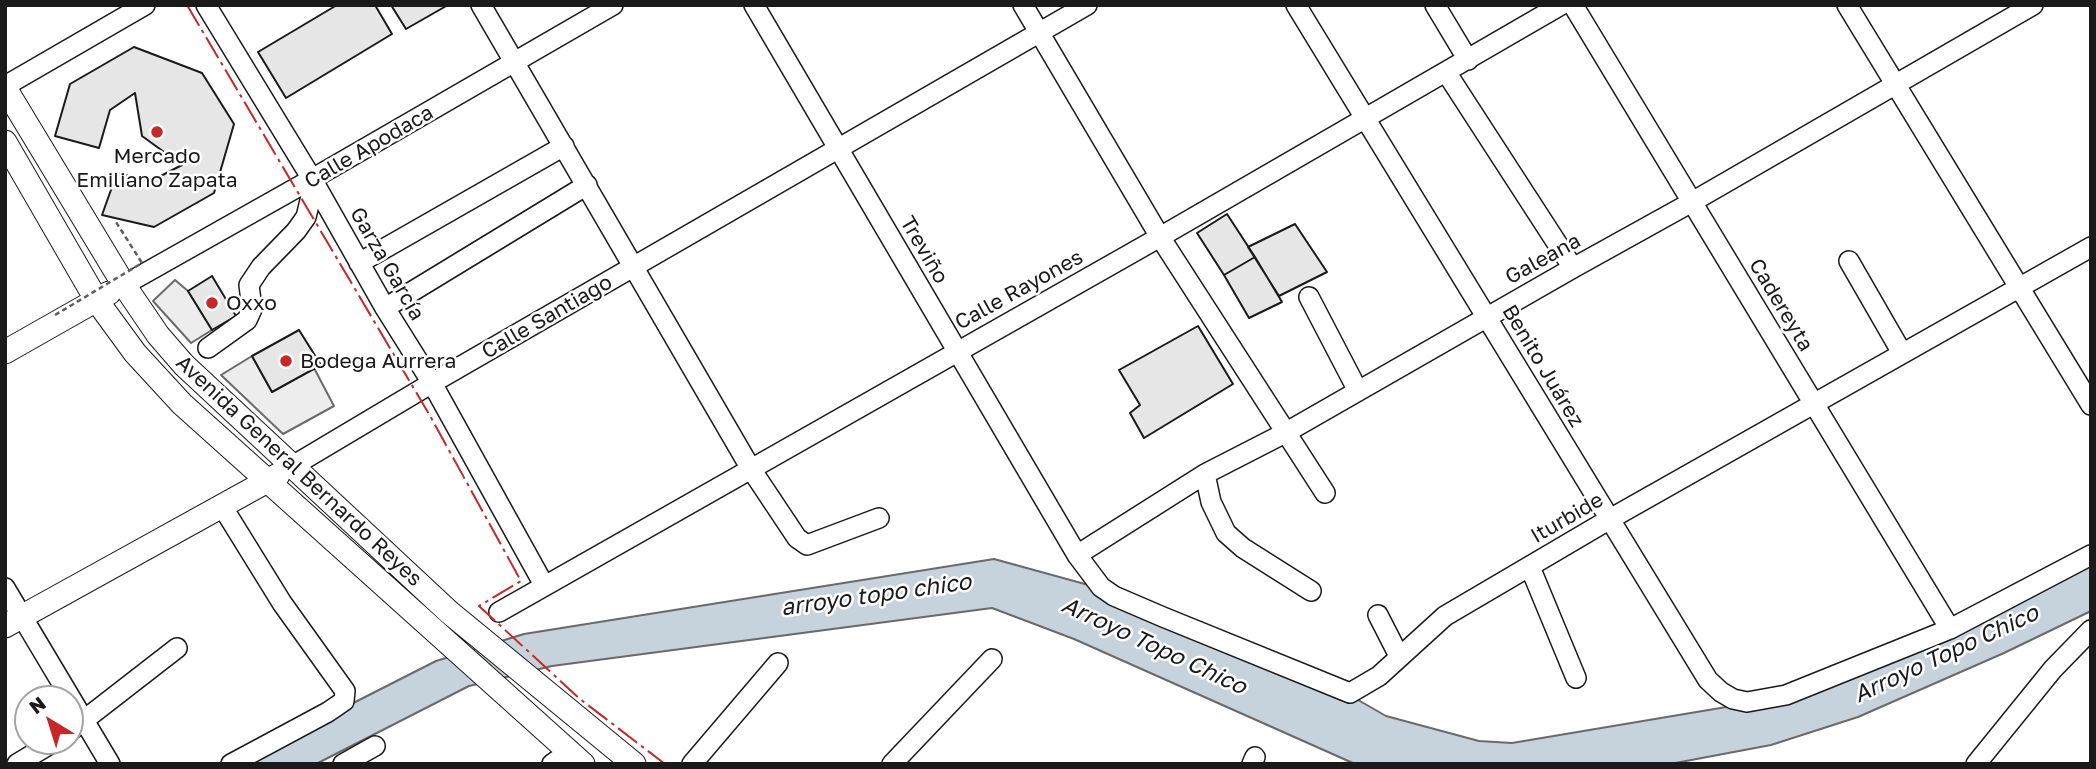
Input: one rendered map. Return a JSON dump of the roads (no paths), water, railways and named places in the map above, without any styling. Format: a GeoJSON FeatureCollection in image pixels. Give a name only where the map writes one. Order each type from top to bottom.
{"type":"FeatureCollection","features":[{"type":"Feature","properties":{"kind":"main road","name":"Avenida General Bernardo Reyes"},"geometry":{"type":"LineString","coordinates":[[5,87],[124,285],[158,335],[184,365],[449,612],[634,764]]}},
{"type":"Feature","properties":{"kind":"main road","name":"Avenida General Bernardo Reyes"},"geometry":{"type":"LineString","coordinates":[[5,142],[97,301],[135,353],[182,404],[568,760]]}},
{"type":"Feature","properties":{"kind":"main road"},"geometry":{"type":"LineString","coordinates":[[5,352],[124,285]]}},
{"type":"Feature","properties":{"kind":"main road","name":"Calle Santiago"},"geometry":{"type":"LineString","coordinates":[[14,621],[291,467]]}},
{"type":"Feature","properties":{"kind":"street"},"geometry":{"type":"LineString","coordinates":[[5,87],[145,5]]}},
{"type":"Feature","properties":{"kind":"street","name":"Garza García"},"geometry":{"type":"LineString","coordinates":[[206,5],[432,383],[544,585]]}},
{"type":"Feature","properties":{"kind":"street"},"geometry":{"type":"LineString","coordinates":[[481,5],[751,469],[797,538],[807,545],[879,518]]}},
{"type":"Feature","properties":{"kind":"street","name":"Calle Apodaca"},"geometry":{"type":"LineString","coordinates":[[124,285],[313,181],[613,5]]}},
{"type":"Feature","properties":{"kind":"street","name":"Treviño"},"geometry":{"type":"LineString","coordinates":[[754,5],[1077,555]]}},
{"type":"Feature","properties":{"kind":"street"},"geometry":{"type":"LineString","coordinates":[[1023,5],[1160,237],[1325,493]]}},
{"type":"Feature","properties":{"kind":"street","name":"Calle Santiago"},"geometry":{"type":"LineString","coordinates":[[291,467],[1087,5]]}},
{"type":"Feature","properties":{"kind":"street","name":"Benito Juárez"},"geometry":{"type":"LineString","coordinates":[[1296,5],[1708,680],[1733,699],[1762,701],[1786,695],[1950,629]]}},
{"type":"Feature","properties":{"kind":"street"},"geometry":{"type":"LineString","coordinates":[[1435,5],[1468,60]]}},
{"type":"Feature","properties":{"kind":"street","name":"Calle Rayones"},"geometry":{"type":"LineString","coordinates":[[499,612],[1160,237],[1561,5]]}},
{"type":"Feature","properties":{"kind":"street","name":"Cadereyta"},"geometry":{"type":"LineString","coordinates":[[1573,5],[1950,629]]}},
{"type":"Feature","properties":{"kind":"street"},"geometry":{"type":"LineString","coordinates":[[1847,5],[2021,286],[2091,405]]}},
{"type":"Feature","properties":{"kind":"street","name":"Galeana"},"geometry":{"type":"LineString","coordinates":[[1077,555],[1205,474],[1285,433],[2033,5]]}},
{"type":"Feature","properties":{"kind":"street"},"geometry":{"type":"LineString","coordinates":[[1446,72],[1573,268]]}},
{"type":"Feature","properties":{"kind":"street"},"geometry":{"type":"LineString","coordinates":[[359,263],[564,146]]}},
{"type":"Feature","properties":{"kind":"street"},"geometry":{"type":"LineString","coordinates":[[208,348],[247,320],[252,309],[249,285],[261,267],[306,217],[313,181]]}},
{"type":"Feature","properties":{"kind":"street"},"geometry":{"type":"LineString","coordinates":[[385,308],[587,185]]}},
{"type":"Feature","properties":{"kind":"street","name":"Iturbide"},"geometry":{"type":"LineString","coordinates":[[1077,555],[1101,587],[1114,596],[1350,693],[1378,676],[1445,616],[1610,519],[2091,247]]}},
{"type":"Feature","properties":{"kind":"street"},"geometry":{"type":"LineString","coordinates":[[1849,261],[1902,353]]}},
{"type":"Feature","properties":{"kind":"street"},"geometry":{"type":"LineString","coordinates":[[1309,297],[1358,391]]}},
{"type":"Feature","properties":{"kind":"street"},"geometry":{"type":"LineString","coordinates":[[1205,474],[1211,502],[1226,533],[1243,548],[1311,591]]}},
{"type":"Feature","properties":{"kind":"street"},"geometry":{"type":"LineString","coordinates":[[222,506],[282,603],[345,691],[344,701],[328,712],[230,764]]}},
{"type":"Feature","properties":{"kind":"street"},"geometry":{"type":"LineString","coordinates":[[1950,629],[2091,555]]}},
{"type":"Feature","properties":{"kind":"street"},"geometry":{"type":"LineString","coordinates":[[1530,567],[1576,678]]}},
{"type":"Feature","properties":{"kind":"street"},"geometry":{"type":"LineString","coordinates":[[5,588],[14,621],[52,685]]}},
{"type":"Feature","properties":{"kind":"street"},"geometry":{"type":"LineString","coordinates":[[1378,615],[1399,656]]}},
{"type":"Feature","properties":{"kind":"street"},"geometry":{"type":"LineString","coordinates":[[1976,764],[2053,669],[2090,631]]}},
{"type":"Feature","properties":{"kind":"street"},"geometry":{"type":"LineString","coordinates":[[84,721],[177,649]]}},
{"type":"Feature","properties":{"kind":"street"},"geometry":{"type":"LineString","coordinates":[[892,764],[992,659]]}},
{"type":"Feature","properties":{"kind":"street"},"geometry":{"type":"LineString","coordinates":[[692,764],[778,663]]}},
{"type":"Feature","properties":{"kind":"street"},"geometry":{"type":"LineString","coordinates":[[84,734],[110,764]]}},
{"type":"Feature","properties":{"kind":"street"},"geometry":{"type":"LineString","coordinates":[[343,764],[375,746]]}},
{"type":"Feature","properties":{"kind":"water"},"geometry":{"type":"Polygon","coordinates":[[[994,559],[1103,589],[1339,689],[1386,716],[1479,741],[1512,743],[1762,701],[2091,563],[2091,611],[2004,653],[1858,717],[1771,745],[1670,764],[1355,764],[1074,639],[992,608],[552,666],[469,686],[316,764],[233,764],[436,661],[524,634],[994,559]]]}},
{"type":"Feature","properties":{"kind":"place","name":"Mercado Emiliano Zapata"},"geometry":{"type":"Point","coordinates":[157,132]}},
{"type":"Feature","properties":{"kind":"place","name":"Oxxo"},"geometry":{"type":"Point","coordinates":[212,303]}},
{"type":"Feature","properties":{"kind":"place","name":"Bodega Aurrera"},"geometry":{"type":"Point","coordinates":[286,361]}},
{"type":"Feature","properties":{"kind":"water label","name":"arroyo topo chico"},"geometry":{"type":"Point","coordinates":[876,595]}},
{"type":"Feature","properties":{"kind":"water label","name":"Arroyo Topo Chico"},"geometry":{"type":"Point","coordinates":[1154,646]}},
{"type":"Feature","properties":{"kind":"water label","name":"Arroyo Topo Chico"},"geometry":{"type":"Point","coordinates":[1946,654]}}]}
